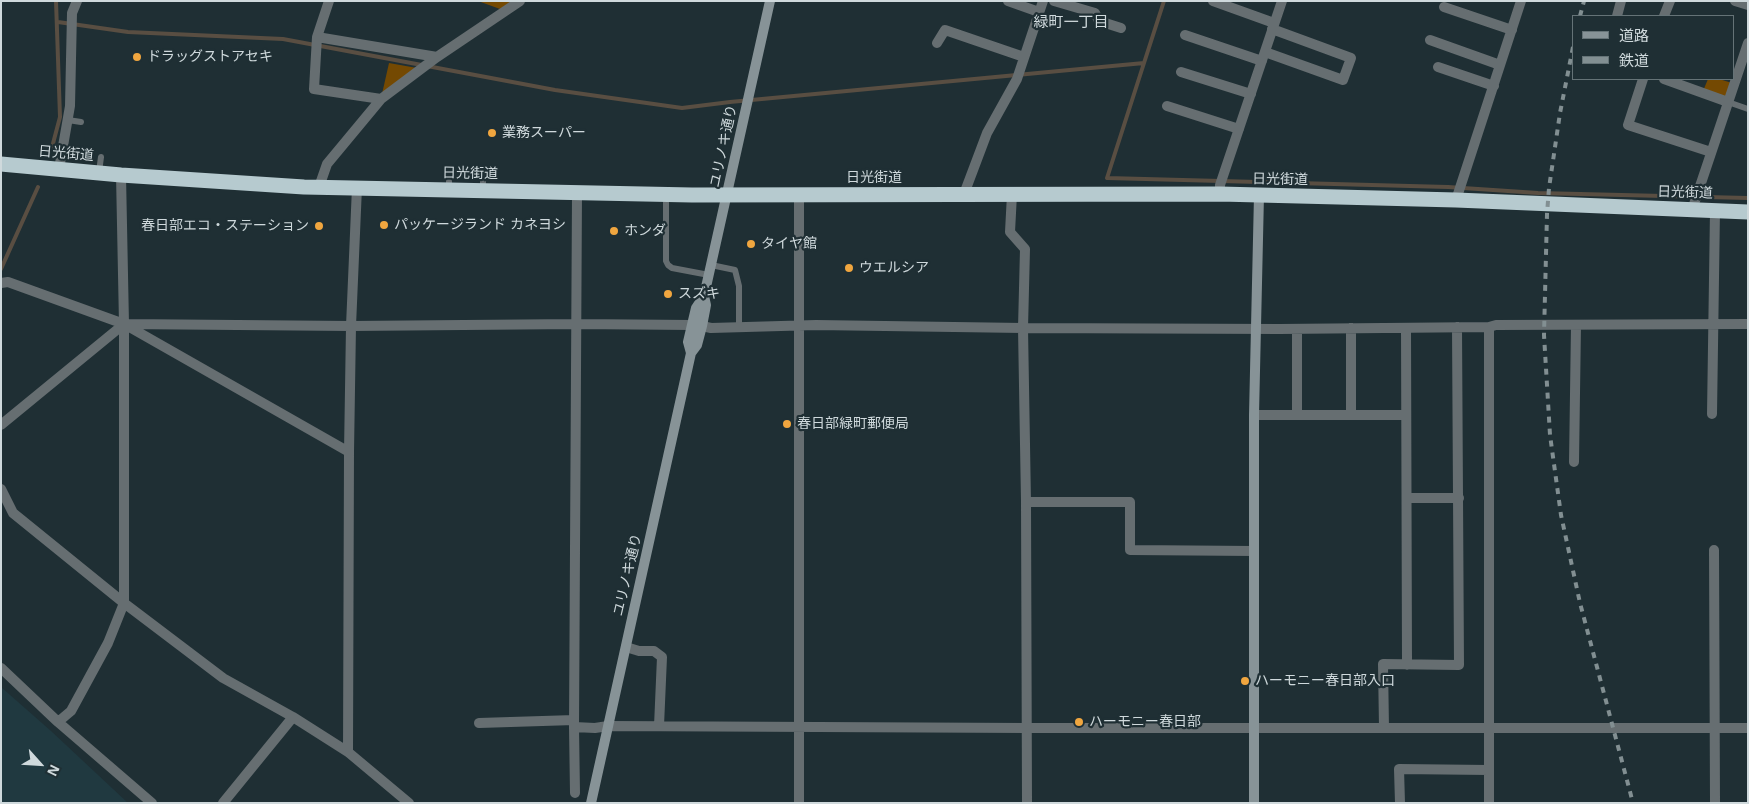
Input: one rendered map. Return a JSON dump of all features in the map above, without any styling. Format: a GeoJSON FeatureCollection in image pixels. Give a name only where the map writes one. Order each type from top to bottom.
{"type":"FeatureCollection","features":[{"type":"Feature","properties":{"kind":"highway","name":"日光街道"},"geometry":{"type":"LineString","coordinates":[[1,164],[121,175],[319,187],[449,182],[483,190],[577,193],[727,195],[1220,194],[1456,200],[1748,212]]}},
{"type":"Feature","properties":{"kind":"street"},"geometry":{"type":"LineString","coordinates":[[59,169],[70,106],[72,13],[78,1]]}},
{"type":"Feature","properties":{"kind":"street"},"geometry":{"type":"LineString","coordinates":[[329,1],[317,38],[314,89],[380,98]]}},
{"type":"Feature","properties":{"kind":"street"},"geometry":{"type":"LineString","coordinates":[[319,187],[327,164],[380,98],[520,1]]}},
{"type":"Feature","properties":{"kind":"street"},"geometry":{"type":"LineString","coordinates":[[764,1],[766,16]]}},
{"type":"Feature","properties":{"kind":"street","name":"ユリノキ通り"},"geometry":{"type":"LineString","coordinates":[[591,803],[691,354],[697,345],[697,325],[706,306],[704,296],[770,1]]}},
{"type":"Feature","properties":{"kind":"street"},"geometry":{"type":"LineString","coordinates":[[766,16],[776,1]]}},
{"type":"Feature","properties":{"kind":"street"},"geometry":{"type":"LineString","coordinates":[[1008,1],[1039,12]]}},
{"type":"Feature","properties":{"kind":"street"},"geometry":{"type":"LineString","coordinates":[[964,194],[987,133],[1017,79],[1043,1]]}},
{"type":"Feature","properties":{"kind":"street"},"geometry":{"type":"LineString","coordinates":[[1054,1],[1095,13],[1099,21],[1121,28]]}},
{"type":"Feature","properties":{"kind":"street"},"geometry":{"type":"LineString","coordinates":[[1185,35],[1343,80],[1351,58],[1213,1]]}},
{"type":"Feature","properties":{"kind":"street"},"geometry":{"type":"LineString","coordinates":[[1220,194],[1220,185],[1282,1]]}},
{"type":"Feature","properties":{"kind":"street"},"geometry":{"type":"LineString","coordinates":[[1456,200],[1521,1]]}},
{"type":"Feature","properties":{"kind":"street"},"geometry":{"type":"LineString","coordinates":[[1617,15],[1621,1]]}},
{"type":"Feature","properties":{"kind":"street"},"geometry":{"type":"LineString","coordinates":[[1664,15],[1670,1]]}},
{"type":"Feature","properties":{"kind":"street"},"geometry":{"type":"LineString","coordinates":[[1735,1],[1748,6]]}},
{"type":"Feature","properties":{"kind":"street"},"geometry":{"type":"LineString","coordinates":[[1444,7],[1512,30]]}},
{"type":"Feature","properties":{"kind":"street"},"geometry":{"type":"LineString","coordinates":[[938,43],[945,30],[1024,57]]}},
{"type":"Feature","properties":{"kind":"street"},"geometry":{"type":"LineString","coordinates":[[317,38],[435,59]]}},
{"type":"Feature","properties":{"kind":"street"},"geometry":{"type":"LineString","coordinates":[[1430,40],[1500,65]]}},
{"type":"Feature","properties":{"kind":"street"},"geometry":{"type":"LineString","coordinates":[[1734,76],[1737,63],[1748,43]]}},
{"type":"Feature","properties":{"kind":"street"},"geometry":{"type":"LineString","coordinates":[[1438,67],[1494,86]]}},
{"type":"Feature","properties":{"kind":"street"},"geometry":{"type":"LineString","coordinates":[[1181,72],[1251,94]]}},
{"type":"Feature","properties":{"kind":"street"},"geometry":{"type":"LineString","coordinates":[[1643,80],[1628,125],[1711,152]]}},
{"type":"Feature","properties":{"kind":"street"},"geometry":{"type":"LineString","coordinates":[[1667,80],[1728,102]]}},
{"type":"Feature","properties":{"kind":"street"},"geometry":{"type":"LineString","coordinates":[[1692,210],[1728,102],[1733,80]]}},
{"type":"Feature","properties":{"kind":"street"},"geometry":{"type":"LineString","coordinates":[[1167,106],[1239,129]]}},
{"type":"Feature","properties":{"kind":"street"},"geometry":{"type":"LineString","coordinates":[[58,722],[71,711],[108,643],[124,603],[124,324],[121,175]]}},
{"type":"Feature","properties":{"kind":"street"},"geometry":{"type":"LineString","coordinates":[[348,752],[351,326],[357,187]]}},
{"type":"Feature","properties":{"kind":"street"},"geometry":{"type":"LineString","coordinates":[[576,794],[574,724],[577,193]]}},
{"type":"Feature","properties":{"kind":"street"},"geometry":{"type":"LineString","coordinates":[[799,194],[799,803]]}},
{"type":"Feature","properties":{"kind":"street"},"geometry":{"type":"LineString","coordinates":[[1012,194],[1010,232],[1025,248],[1023,328],[1026,502],[1027,803]]}},
{"type":"Feature","properties":{"kind":"street"},"geometry":{"type":"LineString","coordinates":[[1254,803],[1254,415],[1259,195]]}},
{"type":"Feature","properties":{"kind":"street"},"geometry":{"type":"LineString","coordinates":[[1712,414],[1715,210]]}},
{"type":"Feature","properties":{"kind":"street"},"geometry":{"type":"LineString","coordinates":[[1,283],[8,282],[124,324],[349,452]]}},
{"type":"Feature","properties":{"kind":"street"},"geometry":{"type":"LineString","coordinates":[[1,425],[124,324],[351,326],[576,324],[697,325],[711,328],[799,325],[1256,329],[1489,327],[1496,325],[1748,324]]}},
{"type":"Feature","properties":{"kind":"street"},"geometry":{"type":"LineString","coordinates":[[1574,462],[1576,325]]}},
{"type":"Feature","properties":{"kind":"street"},"geometry":{"type":"LineString","coordinates":[[1384,728],[1383,664],[1459,665],[1457,327]]}},
{"type":"Feature","properties":{"kind":"street"},"geometry":{"type":"LineString","coordinates":[[1489,327],[1489,803]]}},
{"type":"Feature","properties":{"kind":"street"},"geometry":{"type":"LineString","coordinates":[[1351,328],[1351,415]]}},
{"type":"Feature","properties":{"kind":"street"},"geometry":{"type":"LineString","coordinates":[[1406,328],[1407,665]]}},
{"type":"Feature","properties":{"kind":"street"},"geometry":{"type":"LineString","coordinates":[[1297,329],[1297,415]]}},
{"type":"Feature","properties":{"kind":"street"},"geometry":{"type":"LineString","coordinates":[[1254,415],[1406,415]]}},
{"type":"Feature","properties":{"kind":"street"},"geometry":{"type":"LineString","coordinates":[[1,489],[13,513],[124,603],[223,678],[293,717],[348,752],[409,803]]}},
{"type":"Feature","properties":{"kind":"street"},"geometry":{"type":"LineString","coordinates":[[1407,498],[1459,498]]}},
{"type":"Feature","properties":{"kind":"street"},"geometry":{"type":"LineString","coordinates":[[1026,502],[1130,502],[1130,550],[1254,551]]}},
{"type":"Feature","properties":{"kind":"street"},"geometry":{"type":"LineString","coordinates":[[1714,550],[1714,803]]}},
{"type":"Feature","properties":{"kind":"street"},"geometry":{"type":"LineString","coordinates":[[626,648],[654,651],[662,657],[659,726]]}},
{"type":"Feature","properties":{"kind":"street"},"geometry":{"type":"LineString","coordinates":[[1,668],[58,722],[152,803]]}},
{"type":"Feature","properties":{"kind":"street"},"geometry":{"type":"LineString","coordinates":[[222,803],[293,717]]}},
{"type":"Feature","properties":{"kind":"street"},"geometry":{"type":"LineString","coordinates":[[479,723],[574,724],[595,728],[608,726],[1748,728]]}},
{"type":"Feature","properties":{"kind":"street"},"geometry":{"type":"LineString","coordinates":[[1400,803],[1399,769],[1489,770]]}},
{"type":"Feature","properties":{"kind":"lane"},"geometry":{"type":"LineString","coordinates":[[1728,102],[1748,109]]}},
{"type":"Feature","properties":{"kind":"lane"},"geometry":{"type":"LineString","coordinates":[[68,120],[81,122]]}},
{"type":"Feature","properties":{"kind":"lane"},"geometry":{"type":"LineString","coordinates":[[99,173],[101,156]]}},
{"type":"Feature","properties":{"kind":"lane"},"geometry":{"type":"LineString","coordinates":[[483,175],[483,190]]}},
{"type":"Feature","properties":{"kind":"lane"},"geometry":{"type":"LineString","coordinates":[[666,194],[666,261],[668,265],[672,268],[735,270],[739,286],[739,326]]}},
{"type":"Feature","properties":{"kind":"shaded area"},"geometry":{"type":"Polygon","coordinates":[[[478,1],[512,1],[500,9],[478,1]]]}},
{"type":"Feature","properties":{"kind":"shaded area"},"geometry":{"type":"Polygon","coordinates":[[[389,63],[417,68],[382,94],[389,63]]]}},
{"type":"Feature","properties":{"kind":"shaded area"},"geometry":{"type":"Polygon","coordinates":[[[1708,80],[1722,80],[1732,83],[1727,99],[1703,91],[1708,80]]]}},
{"type":"Feature","properties":{"kind":"shaded area"},"geometry":{"type":"Polygon","coordinates":[[[1,687],[51,731],[128,803],[1,803],[1,687]]]}},
{"type":"Feature","properties":{"kind":"waterway"},"geometry":{"type":"LineString","coordinates":[[51,151],[60,117],[56,1]]}},
{"type":"Feature","properties":{"kind":"waterway"},"geometry":{"type":"LineString","coordinates":[[58,22],[128,32],[283,39],[555,90],[682,108],[1144,63],[1164,1]]}},
{"type":"Feature","properties":{"kind":"waterway"},"geometry":{"type":"LineString","coordinates":[[1144,63],[1107,178],[1448,187],[1538,193],[1748,198]]}},
{"type":"Feature","properties":{"kind":"waterway"},"geometry":{"type":"LineString","coordinates":[[1,269],[38,187]]}},
{"type":"Feature","properties":{"kind":"railway"},"geometry":{"type":"LineString","coordinates":[[1580,15],[1584,1]]}},
{"type":"Feature","properties":{"kind":"railway"},"geometry":{"type":"LineString","coordinates":[[1572,52],[1560,113],[1547,214],[1544,335],[1550,435],[1561,515],[1580,603],[1633,803]]}},
{"type":"Feature","properties":{"kind":"place","name":"ドラッグストアセキ"},"geometry":{"type":"Point","coordinates":[137,57]}},
{"type":"Feature","properties":{"kind":"place","name":"業務スーパー"},"geometry":{"type":"Point","coordinates":[492,133]}},
{"type":"Feature","properties":{"kind":"place","name":"パッケージランド カネヨシ"},"geometry":{"type":"Point","coordinates":[384,225]}},
{"type":"Feature","properties":{"kind":"place","name":"春日部エコ・ステーション"},"geometry":{"type":"Point","coordinates":[319,226]}},
{"type":"Feature","properties":{"kind":"place","name":"ホンダ"},"geometry":{"type":"Point","coordinates":[614,231]}},
{"type":"Feature","properties":{"kind":"place","name":"タイヤ館"},"geometry":{"type":"Point","coordinates":[751,244]}},
{"type":"Feature","properties":{"kind":"place","name":"ウエルシア"},"geometry":{"type":"Point","coordinates":[849,268]}},
{"type":"Feature","properties":{"kind":"place","name":"スズキ"},"geometry":{"type":"Point","coordinates":[668,294]}},
{"type":"Feature","properties":{"kind":"place","name":"春日部緑町郵便局"},"geometry":{"type":"Point","coordinates":[787,424]}},
{"type":"Feature","properties":{"kind":"place","name":"ハーモニー春日部入口"},"geometry":{"type":"Point","coordinates":[1245,681]}},
{"type":"Feature","properties":{"kind":"place","name":"ハーモニー春日部"},"geometry":{"type":"Point","coordinates":[1079,722]}},
{"type":"Feature","properties":{"kind":"district","name":"緑町一丁目"},"geometry":{"type":"Point","coordinates":[1071,23]}}]}
